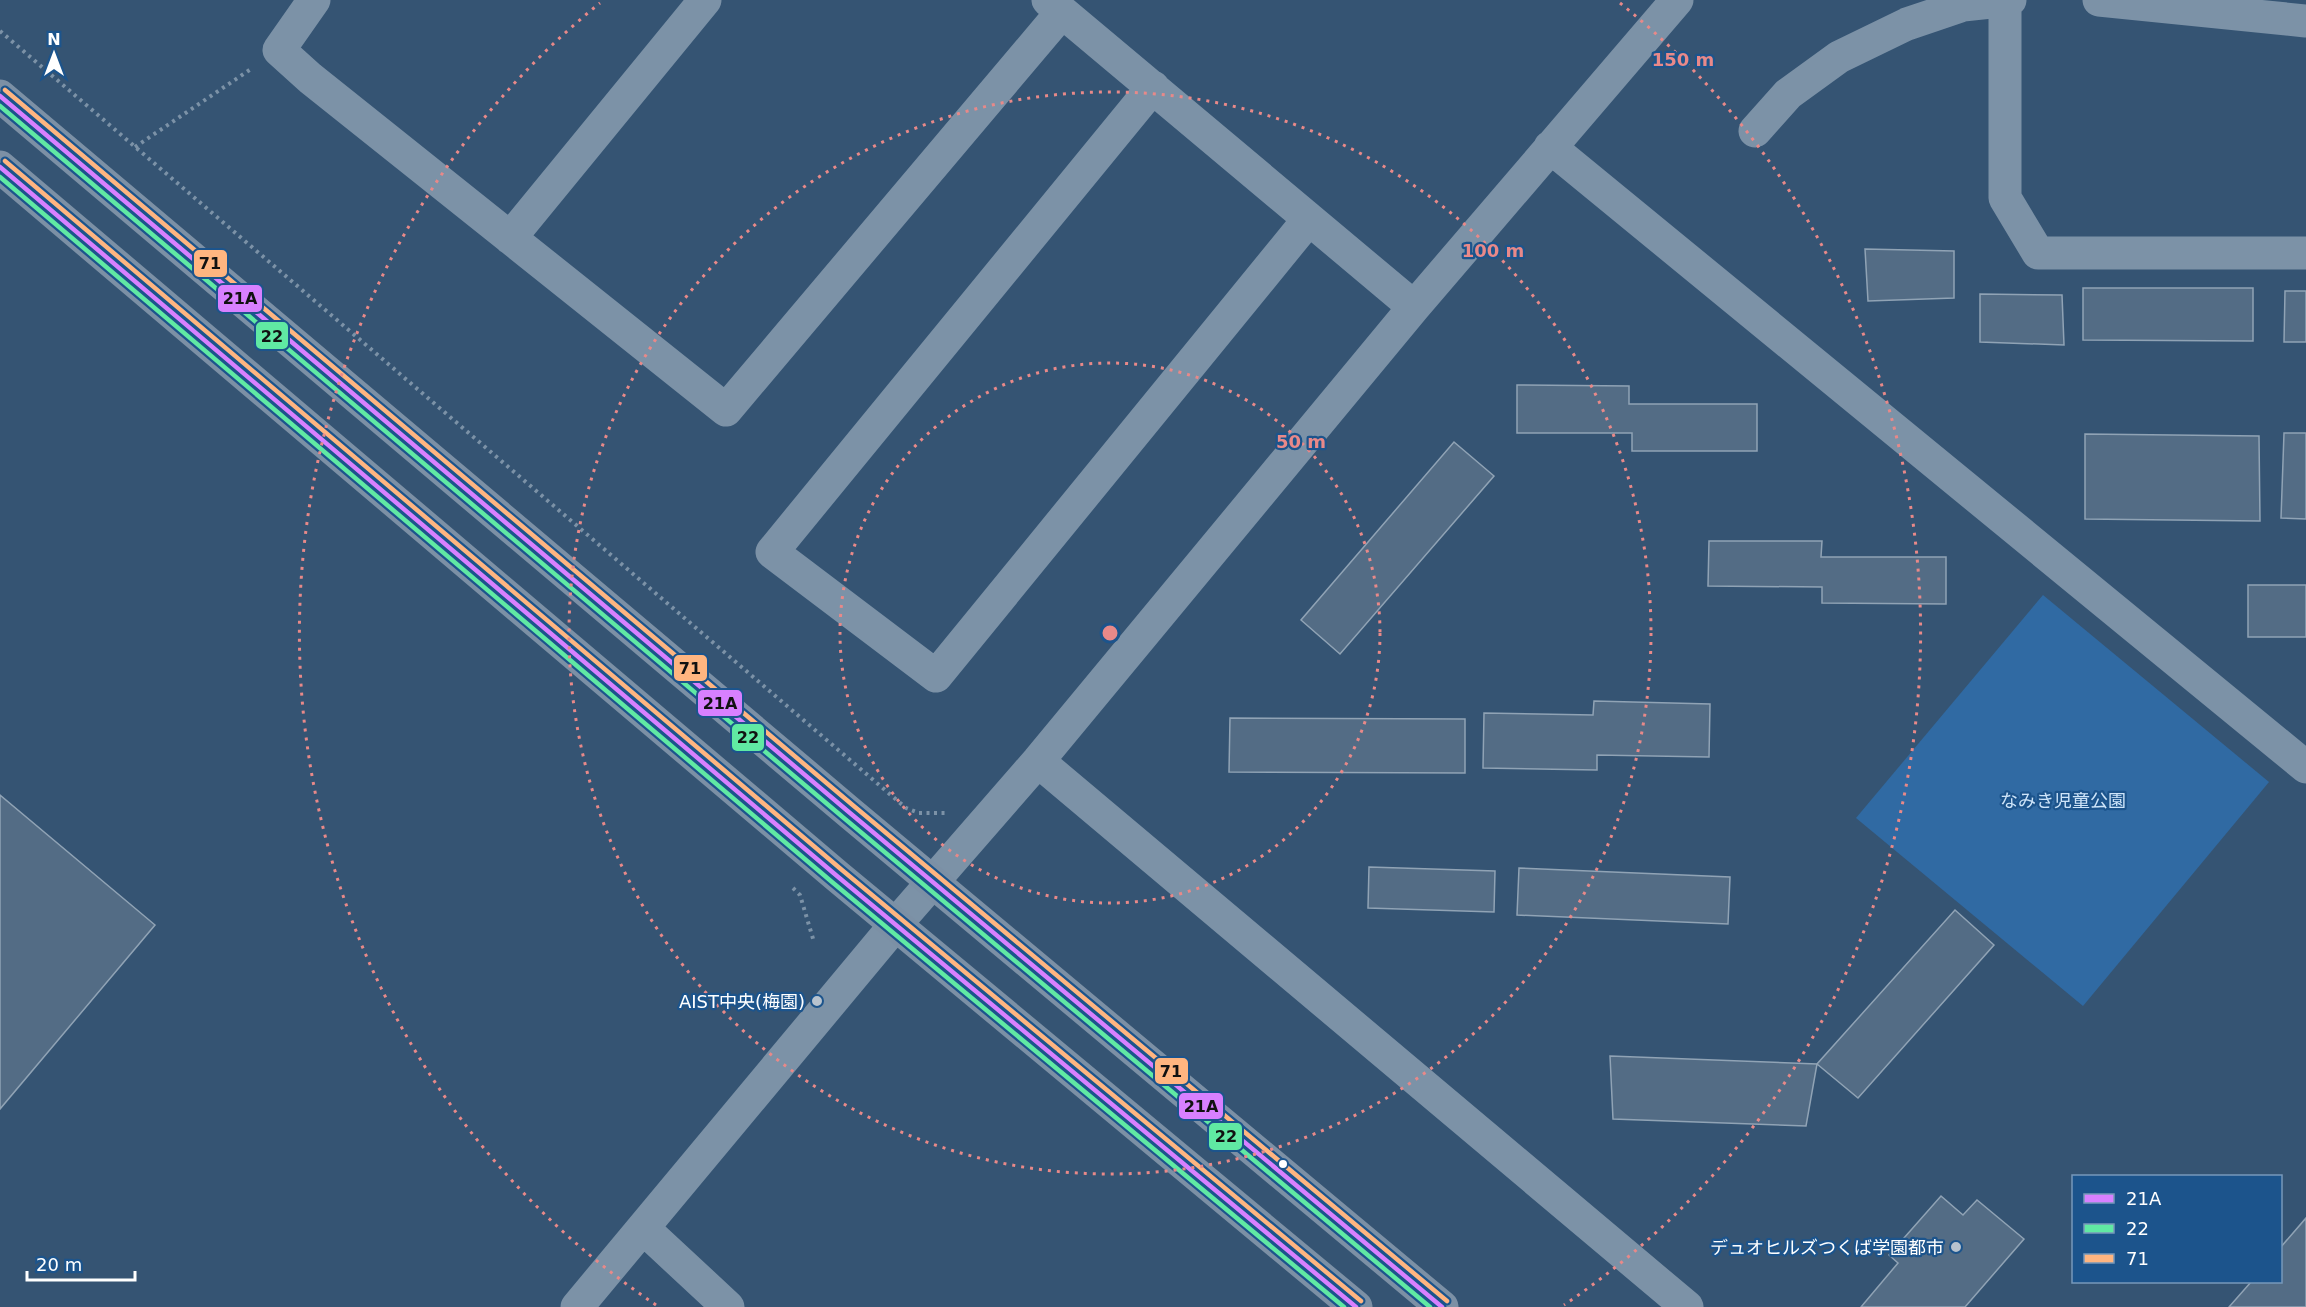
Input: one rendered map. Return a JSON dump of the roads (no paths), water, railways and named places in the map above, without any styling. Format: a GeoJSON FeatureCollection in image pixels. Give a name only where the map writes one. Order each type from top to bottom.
{"type":"FeatureCollection","features":[{"type":"Feature","properties":{"kind":"main road"},"geometry":{"type":"LineString","coordinates":[[0,96],[933,882],[1442,1307]]}},
{"type":"Feature","properties":{"kind":"main road"},"geometry":{"type":"LineString","coordinates":[[0,167],[896,924],[1356,1307]]}},
{"type":"Feature","properties":{"kind":"street"},"geometry":{"type":"LineString","coordinates":[[315,0],[279,50],[310,78],[726,410],[1055,6],[1414,307]]}},
{"type":"Feature","properties":{"kind":"street"},"geometry":{"type":"LineString","coordinates":[[510,238],[705,0]]}},
{"type":"Feature","properties":{"kind":"street"},"geometry":{"type":"LineString","coordinates":[[1755,131],[1788,94],[1839,57],[1907,24],[1962,5],[2007,0],[2005,198],[2038,253],[2306,253]]}},
{"type":"Feature","properties":{"kind":"street"},"geometry":{"type":"LineString","coordinates":[[2099,0],[2306,21]]}},
{"type":"Feature","properties":{"kind":"street"},"geometry":{"type":"LineString","coordinates":[[577,1307],[896,924],[1038,761],[1414,307],[1550,147],[1667,3]]}},
{"type":"Feature","properties":{"kind":"street"},"geometry":{"type":"LineString","coordinates":[[1153,87],[772,552],[936,676],[1309,219]]}},
{"type":"Feature","properties":{"kind":"street"},"geometry":{"type":"LineString","coordinates":[[1550,147],[2306,767]]}},
{"type":"Feature","properties":{"kind":"street"},"geometry":{"type":"LineString","coordinates":[[1038,761],[1687,1307]]}},
{"type":"Feature","properties":{"kind":"street"},"geometry":{"type":"LineString","coordinates":[[643,1228],[728,1307]]}},
{"type":"Feature","properties":{"kind":"place","name":"AIST中央(梅園)"},"geometry":{"type":"Point","coordinates":[817,1001]}},
{"type":"Feature","properties":{"kind":"place","name":"デュオヒルズつくば学園都市"},"geometry":{"type":"Point","coordinates":[1956,1247]}},
{"type":"Feature","properties":{"kind":"park label","name":"なみき児童公園"},"geometry":{"type":"Point","coordinates":[2063,800]}}]}
